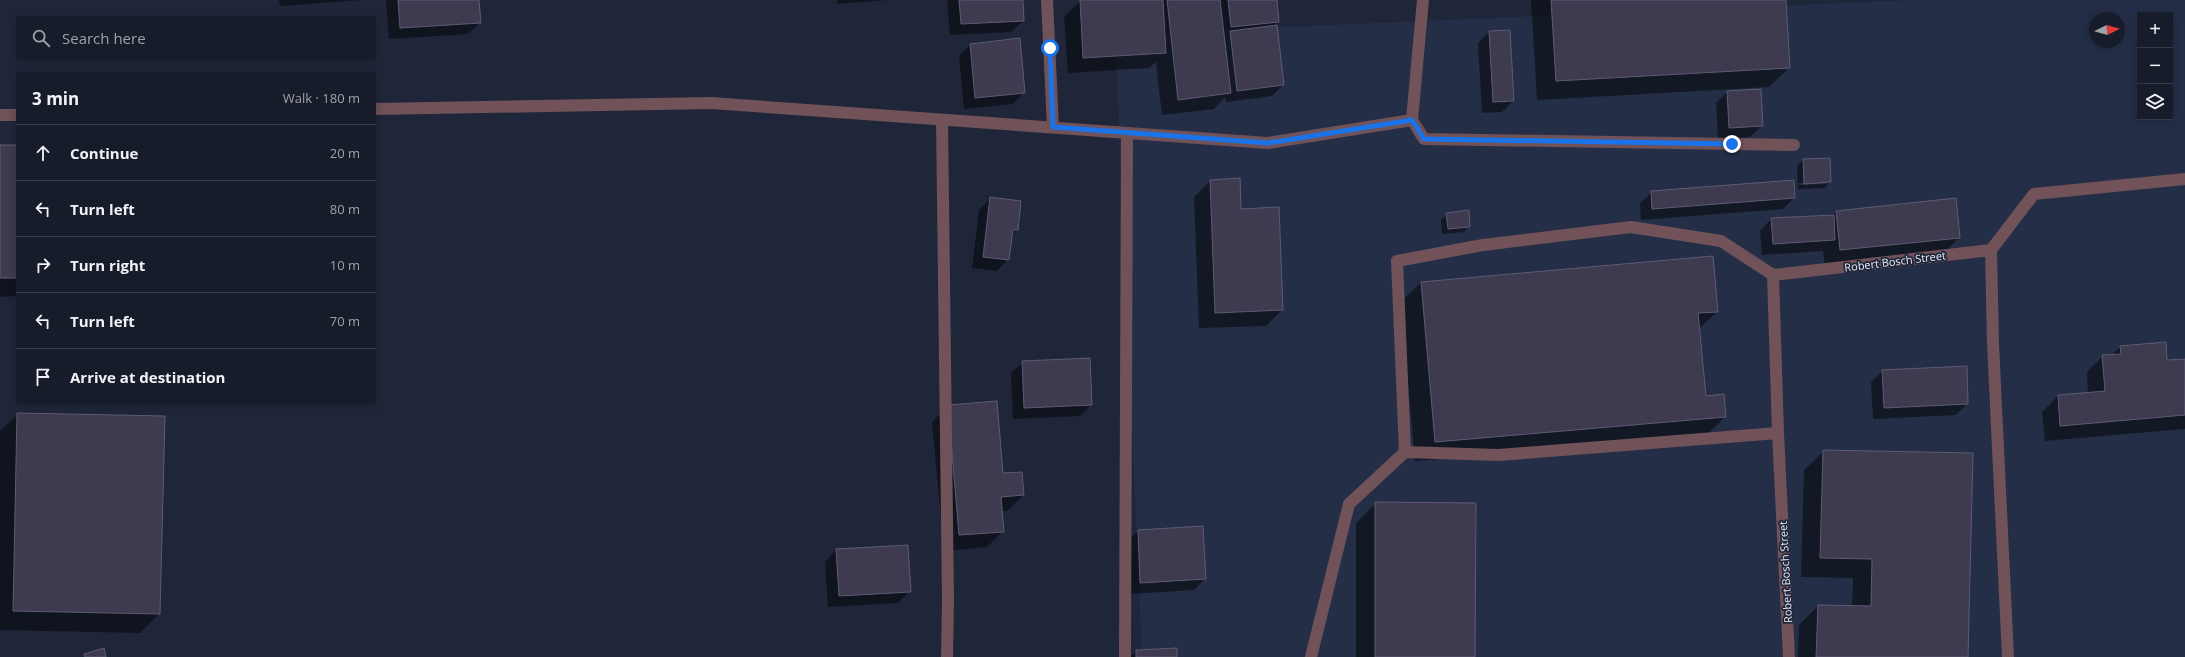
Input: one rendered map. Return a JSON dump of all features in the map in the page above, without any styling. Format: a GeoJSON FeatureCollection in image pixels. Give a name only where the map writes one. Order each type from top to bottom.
{"type":"FeatureCollection","features":[{"type":"Feature","properties":{"kind":"street"},"geometry":{"type":"LineString","coordinates":[[1047,0],[1053,127]]}},
{"type":"Feature","properties":{"kind":"street"},"geometry":{"type":"LineString","coordinates":[[1423,0],[1412,120],[1424,139],[1794,145]]}},
{"type":"Feature","properties":{"kind":"street"},"geometry":{"type":"LineString","coordinates":[[376,109],[711,103],[1268,143],[1412,120]]}},
{"type":"Feature","properties":{"kind":"street"},"geometry":{"type":"LineString","coordinates":[[0,115],[16,115]]}},
{"type":"Feature","properties":{"kind":"street"},"geometry":{"type":"LineString","coordinates":[[942,120],[948,600],[947,657]]}},
{"type":"Feature","properties":{"kind":"street"},"geometry":{"type":"LineString","coordinates":[[1126,657],[1127,133]]}},
{"type":"Feature","properties":{"kind":"street"},"geometry":{"type":"LineString","coordinates":[[2008,657],[1993,344],[1991,250],[2034,194],[2185,179]]}},
{"type":"Feature","properties":{"kind":"street"},"geometry":{"type":"LineString","coordinates":[[1405,452],[1397,261],[1482,245],[1631,227],[1721,241],[1773,275]]}},
{"type":"Feature","properties":{"kind":"street","name":"Robert Bosch Street"},"geometry":{"type":"LineString","coordinates":[[1789,657],[1778,434],[1773,275],[1991,250]]}},
{"type":"Feature","properties":{"kind":"street"},"geometry":{"type":"LineString","coordinates":[[1311,657],[1349,504],[1405,452],[1499,455],[1778,434]]}},
{"type":"Feature","properties":{"kind":"shaded area"},"geometry":{"type":"Polygon","coordinates":[[[1913,0],[2185,0],[2185,657],[1142,657],[1115,34],[1913,0]]]}},
{"type":"Feature","properties":{"kind":"building"},"geometry":{"type":"Polygon","coordinates":[[[398,0],[479,0],[481,23],[400,28],[398,0]]]}},
{"type":"Feature","properties":{"kind":"building"},"geometry":{"type":"Polygon","coordinates":[[[959,0],[1023,0],[1024,21],[961,24],[959,0]]]}},
{"type":"Feature","properties":{"kind":"building"},"geometry":{"type":"Polygon","coordinates":[[[1080,0],[1163,0],[1166,53],[1083,58],[1080,0]]]}},
{"type":"Feature","properties":{"kind":"building"},"geometry":{"type":"Polygon","coordinates":[[[1167,0],[1220,0],[1231,93],[1178,100],[1167,0]]]}},
{"type":"Feature","properties":{"kind":"building"},"geometry":{"type":"Polygon","coordinates":[[[1228,0],[1277,0],[1279,22],[1231,27],[1228,0]]]}},
{"type":"Feature","properties":{"kind":"building"},"geometry":{"type":"Polygon","coordinates":[[[1551,0],[1786,0],[1790,68],[1556,81],[1551,0]]]}},
{"type":"Feature","properties":{"kind":"building"},"geometry":{"type":"Polygon","coordinates":[[[1277,25],[1284,85],[1237,91],[1230,31],[1277,25]]]}},
{"type":"Feature","properties":{"kind":"building"},"geometry":{"type":"Polygon","coordinates":[[[1510,30],[1514,101],[1493,102],[1489,31],[1510,30]]]}},
{"type":"Feature","properties":{"kind":"building"},"geometry":{"type":"Polygon","coordinates":[[[1020,38],[1025,93],[975,98],[970,44],[1020,38]]]}},
{"type":"Feature","properties":{"kind":"building"},"geometry":{"type":"Polygon","coordinates":[[[1761,89],[1763,126],[1729,128],[1727,91],[1761,89]]]}},
{"type":"Feature","properties":{"kind":"building"},"geometry":{"type":"Polygon","coordinates":[[[0,145],[16,145],[16,278],[0,278],[0,145]]]}},
{"type":"Feature","properties":{"kind":"building"},"geometry":{"type":"Polygon","coordinates":[[[1830,158],[1831,182],[1804,184],[1803,159],[1830,158]]]}},
{"type":"Feature","properties":{"kind":"building"},"geometry":{"type":"Polygon","coordinates":[[[1240,178],[1241,209],[1279,207],[1283,310],[1215,313],[1210,180],[1240,178]]]}},
{"type":"Feature","properties":{"kind":"building"},"geometry":{"type":"Polygon","coordinates":[[[1794,180],[1795,198],[1652,209],[1651,191],[1794,180]]]}},
{"type":"Feature","properties":{"kind":"building"},"geometry":{"type":"Polygon","coordinates":[[[990,197],[1021,201],[1018,230],[1013,230],[1009,260],[983,257],[990,197]]]}},
{"type":"Feature","properties":{"kind":"building"},"geometry":{"type":"Polygon","coordinates":[[[1956,198],[1960,238],[1840,250],[1836,211],[1956,198]]]}},
{"type":"Feature","properties":{"kind":"building"},"geometry":{"type":"Polygon","coordinates":[[[1469,210],[1470,227],[1448,229],[1446,213],[1469,210]]]}},
{"type":"Feature","properties":{"kind":"building"},"geometry":{"type":"Polygon","coordinates":[[[1834,215],[1835,240],[1773,244],[1771,218],[1834,215]]]}},
{"type":"Feature","properties":{"kind":"building"},"geometry":{"type":"Polygon","coordinates":[[[1713,256],[1718,312],[1698,313],[1706,396],[1724,394],[1726,417],[1435,442],[1421,282],[1713,256]]]}},
{"type":"Feature","properties":{"kind":"building"},"geometry":{"type":"Polygon","coordinates":[[[2166,342],[2167,360],[2185,359],[2185,415],[2060,426],[2058,395],[2105,391],[2102,355],[2121,354],[2120,346],[2166,342]]]}},
{"type":"Feature","properties":{"kind":"building"},"geometry":{"type":"Polygon","coordinates":[[[1090,358],[1092,405],[1024,408],[1022,361],[1090,358]]]}},
{"type":"Feature","properties":{"kind":"building"},"geometry":{"type":"Polygon","coordinates":[[[1967,366],[1968,404],[1884,408],[1882,370],[1967,366]]]}},
{"type":"Feature","properties":{"kind":"building"},"geometry":{"type":"Polygon","coordinates":[[[997,401],[1003,473],[1022,472],[1024,495],[1001,497],[1004,532],[959,535],[948,405],[997,401]]]}},
{"type":"Feature","properties":{"kind":"building"},"geometry":{"type":"Polygon","coordinates":[[[17,413],[165,416],[160,614],[13,611],[17,413]]]}},
{"type":"Feature","properties":{"kind":"building"},"geometry":{"type":"Polygon","coordinates":[[[1823,450],[1973,453],[1968,657],[1816,657],[1818,605],[1871,606],[1872,559],[1820,558],[1823,450]]]}},
{"type":"Feature","properties":{"kind":"building"},"geometry":{"type":"Polygon","coordinates":[[[1375,502],[1476,503],[1475,657],[1375,657],[1375,502]]]}},
{"type":"Feature","properties":{"kind":"building"},"geometry":{"type":"Polygon","coordinates":[[[1203,526],[1206,579],[1140,583],[1138,530],[1203,526]]]}},
{"type":"Feature","properties":{"kind":"building"},"geometry":{"type":"Polygon","coordinates":[[[908,545],[911,592],[839,596],[836,549],[908,545]]]}},
{"type":"Feature","properties":{"kind":"building"},"geometry":{"type":"Polygon","coordinates":[[[104,648],[106,657],[85,657],[84,654],[104,648]]]}},
{"type":"Feature","properties":{"kind":"building"},"geometry":{"type":"Polygon","coordinates":[[[1177,648],[1177,657],[1136,657],[1136,650],[1177,648]]]}},
{"type":"Feature","properties":{"kind":"route"},"geometry":{"type":"LineString","coordinates":[[1050,48],[1053,127],[1268,143],[1412,120],[1424,139],[1732,144]]}}]}
